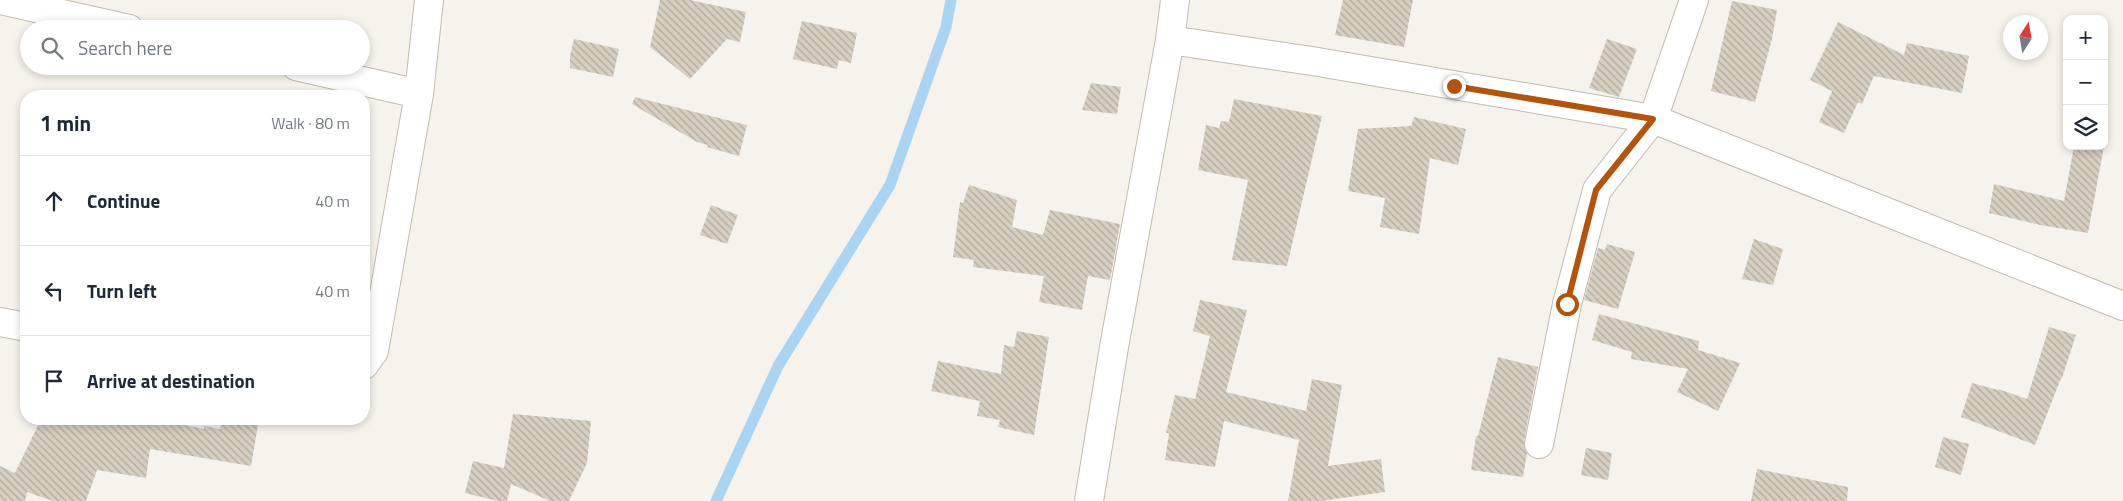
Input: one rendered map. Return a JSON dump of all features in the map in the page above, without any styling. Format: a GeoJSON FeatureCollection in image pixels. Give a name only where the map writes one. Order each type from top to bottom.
{"type":"FeatureCollection","features":[{"type":"Feature","properties":{"kind":"street"},"geometry":{"type":"LineString","coordinates":[[0,0],[89,20]]}},
{"type":"Feature","properties":{"kind":"street"},"geometry":{"type":"LineString","coordinates":[[370,357],[374,351],[419,94],[429,0]]}},
{"type":"Feature","properties":{"kind":"street"},"geometry":{"type":"LineString","coordinates":[[1089,501],[1114,347],[1170,40],[1174,0]]}},
{"type":"Feature","properties":{"kind":"street"},"geometry":{"type":"LineString","coordinates":[[1539,444],[1567,304],[1596,190],[1653,119],[1694,0]]}},
{"type":"Feature","properties":{"kind":"street"},"geometry":{"type":"LineString","coordinates":[[1170,40],[1312,61],[1653,119],[2123,306]]}},
{"type":"Feature","properties":{"kind":"street"},"geometry":{"type":"LineString","coordinates":[[336,75],[419,94]]}},
{"type":"Feature","properties":{"kind":"street"},"geometry":{"type":"LineString","coordinates":[[0,322],[20,326]]}},
{"type":"Feature","properties":{"kind":"building"},"geometry":{"type":"Polygon","coordinates":[[[660,0],[690,0],[746,12],[740,42],[727,39],[690,79],[650,47],[660,0]]]}},
{"type":"Feature","properties":{"kind":"building"},"geometry":{"type":"Polygon","coordinates":[[[1343,0],[1413,0],[1404,47],[1335,35],[1343,0]]]}},
{"type":"Feature","properties":{"kind":"building"},"geometry":{"type":"Polygon","coordinates":[[[1732,1],[1777,10],[1772,39],[1755,102],[1711,91],[1732,1]]]}},
{"type":"Feature","properties":{"kind":"building"},"geometry":{"type":"Polygon","coordinates":[[[802,21],[857,33],[851,63],[839,60],[837,69],[793,59],[802,21]]]}},
{"type":"Feature","properties":{"kind":"building"},"geometry":{"type":"Polygon","coordinates":[[[1838,22],[1904,55],[1907,43],[1969,56],[1962,93],[1874,76],[1862,104],[1858,102],[1844,133],[1819,122],[1832,91],[1810,80],[1838,22]]]}},
{"type":"Feature","properties":{"kind":"building"},"geometry":{"type":"Polygon","coordinates":[[[574,39],[619,49],[613,77],[570,68],[570,56],[574,39]]]}},
{"type":"Feature","properties":{"kind":"building"},"geometry":{"type":"Polygon","coordinates":[[[1607,39],[1637,49],[1619,97],[1589,88],[1607,39]]]}},
{"type":"Feature","properties":{"kind":"building"},"geometry":{"type":"Polygon","coordinates":[[[1091,83],[1121,87],[1117,114],[1082,110],[1091,83]]]}},
{"type":"Feature","properties":{"kind":"building"},"geometry":{"type":"Polygon","coordinates":[[[635,97],[747,125],[739,156],[707,147],[708,145],[697,142],[632,104],[635,97]]]}},
{"type":"Feature","properties":{"kind":"building"},"geometry":{"type":"Polygon","coordinates":[[[1234,99],[1322,116],[1287,266],[1232,260],[1248,180],[1198,170],[1206,125],[1219,128],[1221,121],[1229,122],[1234,99]]]}},
{"type":"Feature","properties":{"kind":"building"},"geometry":{"type":"Polygon","coordinates":[[[1414,117],[1466,129],[1458,165],[1430,158],[1419,234],[1380,227],[1385,198],[1348,191],[1358,129],[1411,126],[1414,117]]]}},
{"type":"Feature","properties":{"kind":"building"},"geometry":{"type":"Polygon","coordinates":[[[2073,150],[2103,150],[2088,233],[2040,225],[1989,213],[1994,184],[2064,201],[2073,150]]]}},
{"type":"Feature","properties":{"kind":"building"},"geometry":{"type":"Polygon","coordinates":[[[969,185],[1017,200],[1012,227],[1043,235],[1050,210],[1120,224],[1110,280],[1088,276],[1082,310],[1039,302],[1044,276],[973,267],[974,260],[953,257],[960,202],[963,203],[969,185]]]}},
{"type":"Feature","properties":{"kind":"building"},"geometry":{"type":"Polygon","coordinates":[[[711,205],[738,215],[727,244],[700,235],[711,205]]]}},
{"type":"Feature","properties":{"kind":"building"},"geometry":{"type":"Polygon","coordinates":[[[1754,239],[1783,249],[1773,285],[1742,279],[1754,239]]]}},
{"type":"Feature","properties":{"kind":"building"},"geometry":{"type":"Polygon","coordinates":[[[1607,244],[1635,252],[1618,309],[1584,300],[1598,248],[1605,250],[1607,244]]]}},
{"type":"Feature","properties":{"kind":"building"},"geometry":{"type":"Polygon","coordinates":[[[1200,300],[1247,310],[1226,392],[1306,411],[1312,379],[1342,385],[1328,466],[1381,459],[1385,492],[1321,501],[1288,501],[1299,440],[1224,421],[1215,467],[1165,460],[1169,433],[1166,433],[1175,395],[1195,399],[1210,336],[1193,331],[1200,300]]]}},
{"type":"Feature","properties":{"kind":"building"},"geometry":{"type":"Polygon","coordinates":[[[1599,314],[1699,341],[1698,350],[1740,363],[1718,411],[1677,392],[1688,369],[1631,359],[1632,352],[1592,340],[1599,314]]]}},
{"type":"Feature","properties":{"kind":"building"},"geometry":{"type":"Polygon","coordinates":[[[2049,327],[2076,335],[2062,378],[2035,445],[1961,417],[1972,383],[1998,389],[2027,399],[2049,327]]]}},
{"type":"Feature","properties":{"kind":"building"},"geometry":{"type":"Polygon","coordinates":[[[1017,331],[1049,337],[1034,435],[998,427],[1000,420],[977,416],[980,401],[931,391],[938,361],[1001,374],[1004,345],[1014,347],[1017,331]]]}},
{"type":"Feature","properties":{"kind":"building"},"geometry":{"type":"Polygon","coordinates":[[[1498,357],[1538,367],[1524,441],[1527,453],[1523,477],[1471,470],[1476,436],[1478,436],[1498,357]]]}},
{"type":"Feature","properties":{"kind":"building"},"geometry":{"type":"Polygon","coordinates":[[[513,414],[591,421],[587,463],[569,501],[550,501],[511,484],[507,501],[498,501],[465,493],[473,461],[504,468],[513,414]]]}},
{"type":"Feature","properties":{"kind":"building"},"geometry":{"type":"Polygon","coordinates":[[[38,425],[184,425],[204,429],[204,426],[220,429],[221,425],[258,425],[251,466],[150,449],[146,478],[97,470],[86,501],[53,501],[27,492],[25,501],[0,501],[0,466],[15,473],[38,425]]]}},
{"type":"Feature","properties":{"kind":"building"},"geometry":{"type":"Polygon","coordinates":[[[1943,437],[1969,444],[1961,475],[1935,467],[1943,437]]]}},
{"type":"Feature","properties":{"kind":"building"},"geometry":{"type":"Polygon","coordinates":[[[1586,448],[1612,453],[1608,480],[1581,475],[1586,448]]]}},
{"type":"Feature","properties":{"kind":"building"},"geometry":{"type":"Polygon","coordinates":[[[1757,469],[1848,487],[1847,501],[1751,501],[1757,469]]]}},
{"type":"Feature","properties":{"kind":"waterway"},"geometry":{"type":"LineString","coordinates":[[716,501],[778,366],[890,185],[946,27],[951,0]]}},
{"type":"Feature","properties":{"kind":"route"},"geometry":{"type":"LineString","coordinates":[[1454,86],[1653,119],[1596,190],[1567,304]]}}]}
